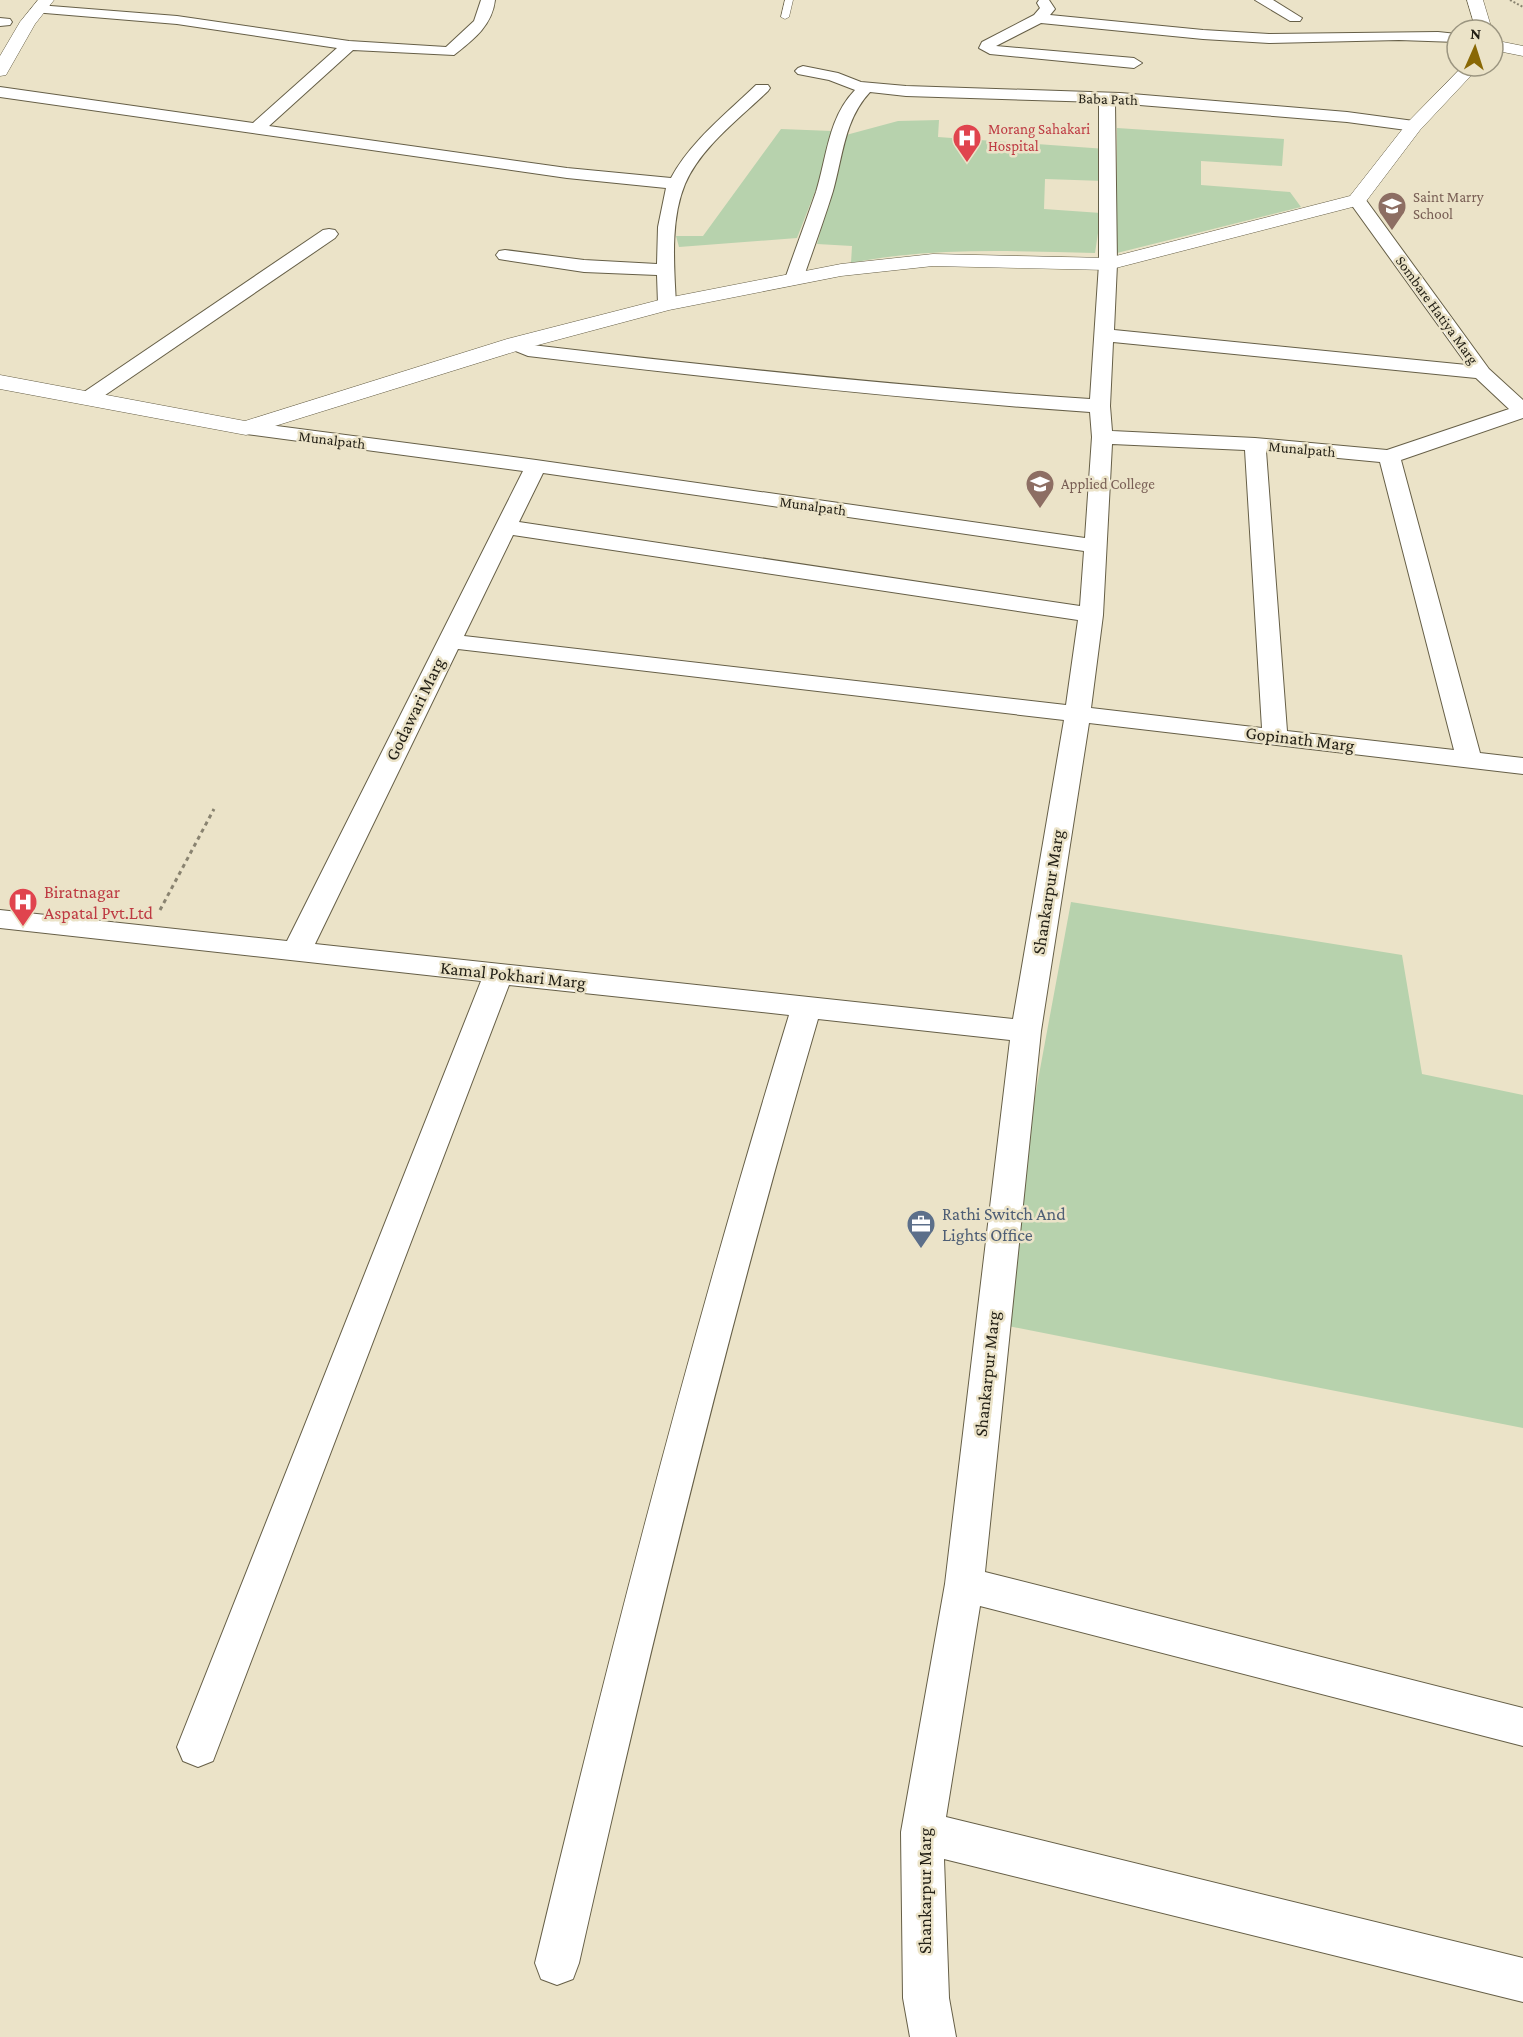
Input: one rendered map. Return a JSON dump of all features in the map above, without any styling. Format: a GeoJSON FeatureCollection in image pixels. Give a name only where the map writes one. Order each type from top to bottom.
{"type":"FeatureCollection","features":[{"type":"Feature","properties":{"kind":"street"},"geometry":{"type":"LineString","coordinates":[[0,71],[7,56],[42,5],[177,20],[349,45],[449,52],[475,31],[488,11],[488,0]]}},
{"type":"Feature","properties":{"kind":"street"},"geometry":{"type":"LineString","coordinates":[[1040,0],[1046,4],[1047,9],[1039,18],[987,45],[986,48],[1134,63]]}},
{"type":"Feature","properties":{"kind":"street"},"geometry":{"type":"LineString","coordinates":[[1262,0],[1295,18]]}},
{"type":"Feature","properties":{"kind":"street"},"geometry":{"type":"LineString","coordinates":[[1475,0],[1480,18]]}},
{"type":"Feature","properties":{"kind":"street"},"geometry":{"type":"LineString","coordinates":[[1039,18],[1301,39],[1394,34],[1445,37]]}},
{"type":"Feature","properties":{"kind":"street"},"geometry":{"type":"LineString","coordinates":[[258,127],[349,45]]}},
{"type":"Feature","properties":{"kind":"street"},"geometry":{"type":"LineString","coordinates":[[1505,47],[1523,51]]}},
{"type":"Feature","properties":{"kind":"street","name":"Baba Path"},"geometry":{"type":"LineString","coordinates":[[803,71],[833,76],[866,87],[954,94],[1107,98],[1265,110],[1414,126]]}},
{"type":"Feature","properties":{"kind":"street"},"geometry":{"type":"LineString","coordinates":[[246,428],[515,344],[667,304],[841,270],[933,260],[1108,264],[1357,200],[1414,126],[1460,78]]}},
{"type":"Feature","properties":{"kind":"street"},"geometry":{"type":"LineString","coordinates":[[794,279],[829,178],[836,137],[851,102],[866,87]]}},
{"type":"Feature","properties":{"kind":"street"},"geometry":{"type":"LineString","coordinates":[[667,304],[665,270],[668,224],[676,184],[706,144],[762,88]]}},
{"type":"Feature","properties":{"kind":"street"},"geometry":{"type":"LineString","coordinates":[[0,92],[258,127],[567,173],[676,184]]}},
{"type":"Feature","properties":{"kind":"street"},"geometry":{"type":"LineString","coordinates":[[1095,546],[1102,437],[1100,406],[1108,264],[1107,98]]}},
{"type":"Feature","properties":{"kind":"street","name":"Sombare Hatiya Marg"},"geometry":{"type":"LineString","coordinates":[[1357,200],[1482,372],[1523,411]]}},
{"type":"Feature","properties":{"kind":"street"},"geometry":{"type":"LineString","coordinates":[[87,398],[329,234]]}},
{"type":"Feature","properties":{"kind":"street"},"geometry":{"type":"LineString","coordinates":[[505,255],[584,266],[665,270]]}},
{"type":"Feature","properties":{"kind":"street"},"geometry":{"type":"LineString","coordinates":[[1105,334],[1482,372]]}},
{"type":"Feature","properties":{"kind":"street"},"geometry":{"type":"LineString","coordinates":[[515,344],[528,350],[745,377],[998,400],[1100,406]]}},
{"type":"Feature","properties":{"kind":"street","name":"Munalpath"},"geometry":{"type":"LineString","coordinates":[[0,382],[246,428],[536,466],[1095,546]]}},
{"type":"Feature","properties":{"kind":"street","name":"Munalpath"},"geometry":{"type":"LineString","coordinates":[[1102,437],[1255,444],[1389,457],[1523,411]]}},
{"type":"Feature","properties":{"kind":"street"},"geometry":{"type":"LineString","coordinates":[[1255,444],[1275,736]]}},
{"type":"Feature","properties":{"kind":"street"},"geometry":{"type":"LineString","coordinates":[[1389,457],[1469,759]]}},
{"type":"Feature","properties":{"kind":"street","name":"Godawari Marg"},"geometry":{"type":"LineString","coordinates":[[296,952],[536,466]]}},
{"type":"Feature","properties":{"kind":"street"},"geometry":{"type":"LineString","coordinates":[[506,527],[1091,615]]}},
{"type":"Feature","properties":{"kind":"street","name":"Shankarpur Marg"},"geometry":{"type":"LineString","coordinates":[[933,2037],[926,1998],[922,1832],[964,1584],[1026,1031],[1078,712],[1091,615],[1095,546]]}},
{"type":"Feature","properties":{"kind":"street","name":"Gopinath Marg"},"geometry":{"type":"LineString","coordinates":[[449,641],[1078,712],[1523,766]]}},
{"type":"Feature","properties":{"kind":"street","name":"Kamal Pokhari Marg"},"geometry":{"type":"LineString","coordinates":[[0,919],[1026,1031]]}},
{"type":"Feature","properties":{"kind":"street"},"geometry":{"type":"LineString","coordinates":[[198,1747],[499,973]]}},
{"type":"Feature","properties":{"kind":"street"},"geometry":{"type":"LineString","coordinates":[[558,1963],[606,1751],[662,1528],[733,1260],[806,1008]]}},
{"type":"Feature","properties":{"kind":"street"},"geometry":{"type":"LineString","coordinates":[[964,1584],[1523,1727]]}},
{"type":"Feature","properties":{"kind":"street"},"geometry":{"type":"LineString","coordinates":[[922,1832],[1523,1980]]}},
{"type":"Feature","properties":{"kind":"lane"},"geometry":{"type":"LineString","coordinates":[[785,17],[789,0]]}},
{"type":"Feature","properties":{"kind":"path"},"geometry":{"type":"LineString","coordinates":[[1509,0],[1523,7]]}},
{"type":"Feature","properties":{"kind":"path"},"geometry":{"type":"LineString","coordinates":[[147,935],[214,809]]}},
{"type":"Feature","properties":{"kind":"green space"},"geometry":{"type":"Polygon","coordinates":[[[939,120],[938,137],[1106,149],[1104,181],[1045,179],[1044,209],[1101,213],[1095,253],[942,252],[851,263],[852,246],[817,244],[846,135],[898,121],[939,120]]]}},
{"type":"Feature","properties":{"kind":"green space"},"geometry":{"type":"Polygon","coordinates":[[[1117,128],[1284,139],[1282,166],[1201,161],[1201,185],[1290,192],[1301,207],[1117,253],[1117,128]]]}},
{"type":"Feature","properties":{"kind":"green space"},"geometry":{"type":"Polygon","coordinates":[[[781,129],[832,131],[820,179],[797,238],[679,247],[676,236],[703,236],[781,129]]]}},
{"type":"Feature","properties":{"kind":"green space"},"geometry":{"type":"Polygon","coordinates":[[[1071,902],[1402,955],[1422,1074],[1523,1095],[1523,1428],[993,1323],[1071,902]]]}},
{"type":"Feature","properties":{"kind":"place","name":"Morang Sahakari Hospital"},"geometry":{"type":"Point","coordinates":[967,164]}},
{"type":"Feature","properties":{"kind":"place","name":"Saint Marry School"},"geometry":{"type":"Point","coordinates":[1392,232]}},
{"type":"Feature","properties":{"kind":"place","name":"Applied College"},"geometry":{"type":"Point","coordinates":[1040,510]}},
{"type":"Feature","properties":{"kind":"place","name":"Biratnagar Aspatal Pvt.Ltd"},"geometry":{"type":"Point","coordinates":[23,928]}},
{"type":"Feature","properties":{"kind":"place","name":"Rathi Switch And Lights Office"},"geometry":{"type":"Point","coordinates":[921,1250]}}]}
